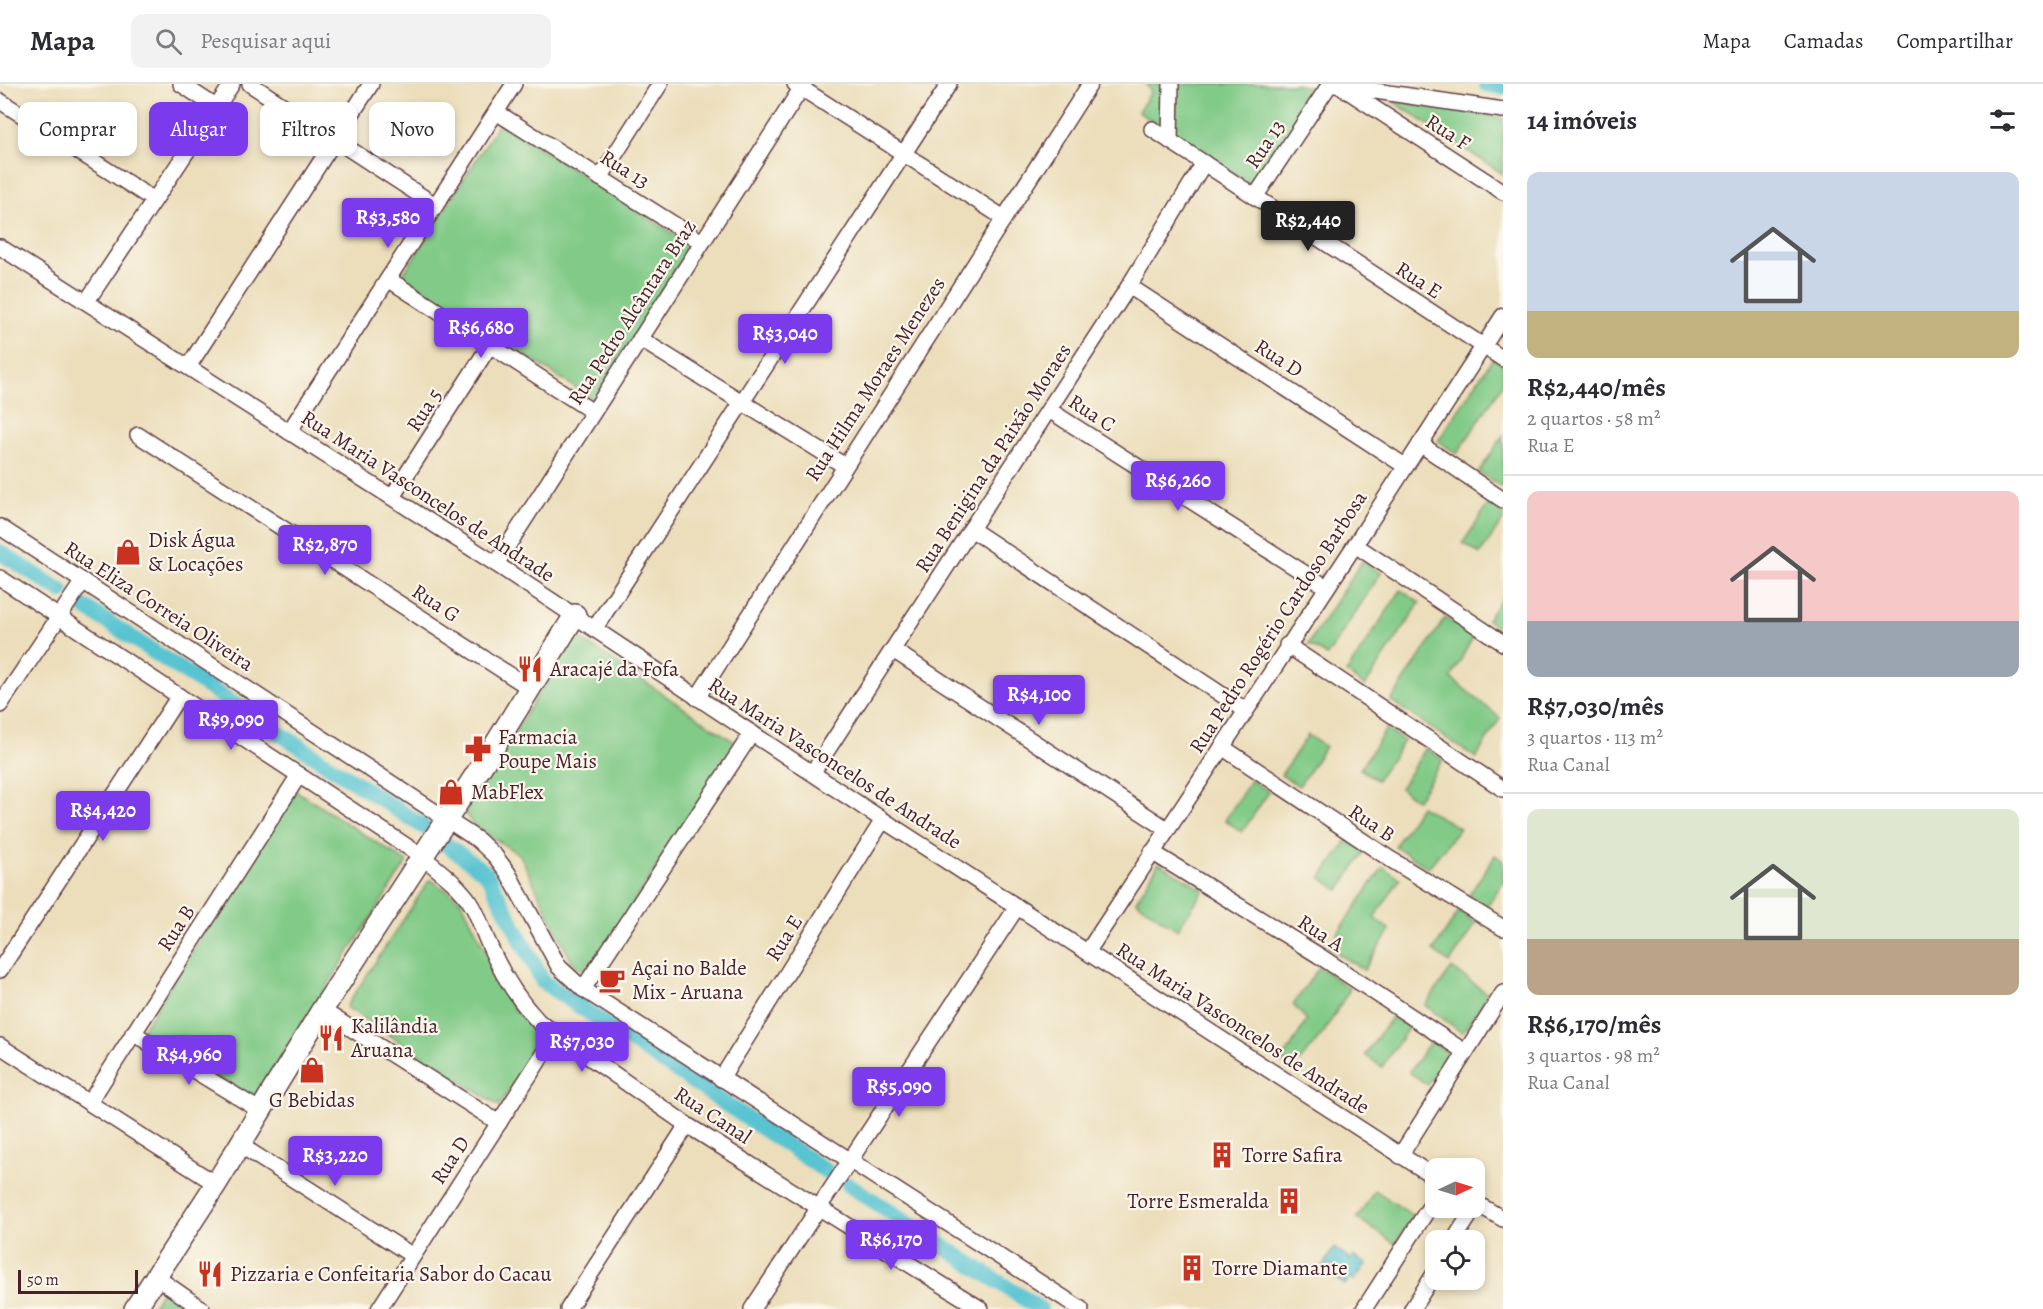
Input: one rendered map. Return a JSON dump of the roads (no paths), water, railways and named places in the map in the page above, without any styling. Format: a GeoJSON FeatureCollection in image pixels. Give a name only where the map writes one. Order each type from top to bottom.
{"type":"FeatureCollection","features":[{"type":"Feature","properties":{"kind":"street"},"geometry":{"type":"LineString","coordinates":[[181,84],[208,102]]}},
{"type":"Feature","properties":{"kind":"street"},"geometry":{"type":"LineString","coordinates":[[219,102],[232,84]]}},
{"type":"Feature","properties":{"kind":"street"},"geometry":{"type":"LineString","coordinates":[[250,84],[277,102]]}},
{"type":"Feature","properties":{"kind":"street"},"geometry":{"type":"LineString","coordinates":[[357,106],[371,84]]}},
{"type":"Feature","properties":{"kind":"street"},"geometry":{"type":"LineString","coordinates":[[289,432],[514,84]]}},
{"type":"Feature","properties":{"kind":"street"},"geometry":{"type":"LineString","coordinates":[[600,177],[660,84]]}},
{"type":"Feature","properties":{"kind":"street"},"geometry":{"type":"LineString","coordinates":[[595,628],[949,84]]}},
{"type":"Feature","properties":{"kind":"street","name":"Rua Hilma Moraes Menezes"},"geometry":{"type":"LineString","coordinates":[[697,698],[1090,84]]}},
{"type":"Feature","properties":{"kind":"street"},"geometry":{"type":"LineString","coordinates":[[1170,141],[1171,84]]}},
{"type":"Feature","properties":{"kind":"street"},"geometry":{"type":"LineString","coordinates":[[800,85],[1004,218]]}},
{"type":"Feature","properties":{"kind":"street","name":"Rua Pedro Alcântara Braz"},"geometry":{"type":"LineString","coordinates":[[496,564],[800,85]]}},
{"type":"Feature","properties":{"kind":"street"},"geometry":{"type":"LineString","coordinates":[[1333,85],[1503,110]]}},
{"type":"Feature","properties":{"kind":"street","name":"Rua 13"},"geometry":{"type":"LineString","coordinates":[[1255,197],[1333,85]]}},
{"type":"Feature","properties":{"kind":"street","name":"Rua F"},"geometry":{"type":"LineString","coordinates":[[1333,85],[1503,192]]}},
{"type":"Feature","properties":{"kind":"street"},"geometry":{"type":"LineString","coordinates":[[0,102],[154,200]]}},
{"type":"Feature","properties":{"kind":"street","name":"Rua 13"},"geometry":{"type":"LineString","coordinates":[[496,112],[702,242]]}},
{"type":"Feature","properties":{"kind":"street","name":"Rua E"},"geometry":{"type":"LineString","coordinates":[[1152,129],[1483,346]]}},
{"type":"Feature","properties":{"kind":"street"},"geometry":{"type":"LineString","coordinates":[[357,154],[435,205]]}},
{"type":"Feature","properties":{"kind":"street"},"geometry":{"type":"LineString","coordinates":[[87,301],[183,156]]}},
{"type":"Feature","properties":{"kind":"street"},"geometry":{"type":"LineString","coordinates":[[188,367],[325,156]]}},
{"type":"Feature","properties":{"kind":"street","name":"Rua Benigina da Paixão Moraes"},"geometry":{"type":"LineString","coordinates":[[813,772],[1129,286],[1204,164]]}},
{"type":"Feature","properties":{"kind":"street","name":"Rua Maria Vasconcelos de Andrade"},"geometry":{"type":"LineString","coordinates":[[0,247],[575,615],[1017,908],[1088,951],[1425,1171]]}},
{"type":"Feature","properties":{"kind":"street"},"geometry":{"type":"LineString","coordinates":[[388,279],[593,412]]}},
{"type":"Feature","properties":{"kind":"street","name":"Rua D"},"geometry":{"type":"LineString","coordinates":[[1129,286],[1405,466]]}},
{"type":"Feature","properties":{"kind":"street","name":"Rua Pedro Rogério Cardoso Barbosa"},"geometry":{"type":"LineString","coordinates":[[1088,951],[1503,316]]}},
{"type":"Feature","properties":{"kind":"street"},"geometry":{"type":"LineString","coordinates":[[640,339],[845,466]]}},
{"type":"Feature","properties":{"kind":"street","name":"Rua 5"},"geometry":{"type":"LineString","coordinates":[[392,497],[490,345]]}},
{"type":"Feature","properties":{"kind":"street"},"geometry":{"type":"LineString","coordinates":[[1483,346],[1503,359]]}},
{"type":"Feature","properties":{"kind":"street","name":"Rua C"},"geometry":{"type":"LineString","coordinates":[[1049,410],[1326,587]]}},
{"type":"Feature","properties":{"kind":"street","name":"Rua G"},"geometry":{"type":"LineString","coordinates":[[138,435],[530,688]]}},
{"type":"Feature","properties":{"kind":"street"},"geometry":{"type":"LineString","coordinates":[[1420,444],[1503,501]]}},
{"type":"Feature","properties":{"kind":"street","name":"Rua Eliza Correia Oliveira"},"geometry":{"type":"LineString","coordinates":[[0,527],[478,840],[495,856],[522,897],[559,967],[583,989],[1081,1309]]}},
{"type":"Feature","properties":{"kind":"street"},"geometry":{"type":"LineString","coordinates":[[971,529],[1245,710]]}},
{"type":"Feature","properties":{"kind":"street"},"geometry":{"type":"LineString","coordinates":[[1355,545],[1503,643]]}},
{"type":"Feature","properties":{"kind":"street"},"geometry":{"type":"LineString","coordinates":[[0,578],[423,857]]}},
{"type":"Feature","properties":{"kind":"street"},"geometry":{"type":"LineString","coordinates":[[0,705],[83,581]]}},
{"type":"Feature","properties":{"kind":"street"},"geometry":{"type":"LineString","coordinates":[[135,1309],[216,1184],[322,1010],[423,857],[575,615]]}},
{"type":"Feature","properties":{"kind":"street"},"geometry":{"type":"LineString","coordinates":[[1287,645],[1503,789]]}},
{"type":"Feature","properties":{"kind":"street"},"geometry":{"type":"LineString","coordinates":[[893,650],[1167,829]]}},
{"type":"Feature","properties":{"kind":"street"},"geometry":{"type":"LineString","coordinates":[[0,970],[179,696]]}},
{"type":"Feature","properties":{"kind":"street"},"geometry":{"type":"LineString","coordinates":[[583,989],[752,733]]}},
{"type":"Feature","properties":{"kind":"street","name":"Rua B"},"geometry":{"type":"LineString","coordinates":[[1222,747],[1390,860],[1503,928]]}},
{"type":"Feature","properties":{"kind":"street","name":"Rua B"},"geometry":{"type":"LineString","coordinates":[[89,1103],[299,775]]}},
{"type":"Feature","properties":{"kind":"street","name":"Rua E"},"geometry":{"type":"LineString","coordinates":[[721,1079],[883,820]]}},
{"type":"Feature","properties":{"kind":"street","name":"Rua A"},"geometry":{"type":"LineString","coordinates":[[1152,852],[1318,955],[1465,1052]]}},
{"type":"Feature","properties":{"kind":"street","name":"Rua Canal"},"geometry":{"type":"LineString","coordinates":[[423,857],[471,903],[486,940],[511,989],[539,1022],[687,1125],[981,1309]]}},
{"type":"Feature","properties":{"kind":"street"},"geometry":{"type":"LineString","coordinates":[[752,1309],[1017,908]]}},
{"type":"Feature","properties":{"kind":"street"},"geometry":{"type":"LineString","coordinates":[[1400,1156],[1503,993]]}},
{"type":"Feature","properties":{"kind":"street"},"geometry":{"type":"LineString","coordinates":[[322,1010],[499,1123]]}},
{"type":"Feature","properties":{"kind":"street"},"geometry":{"type":"LineString","coordinates":[[134,1033],[261,1111]]}},
{"type":"Feature","properties":{"kind":"street","name":"Rua D"},"geometry":{"type":"LineString","coordinates":[[379,1309],[556,1034]]}},
{"type":"Feature","properties":{"kind":"street"},"geometry":{"type":"LineString","coordinates":[[0,1046],[216,1184]]}},
{"type":"Feature","properties":{"kind":"street"},"geometry":{"type":"LineString","coordinates":[[568,1309],[687,1125]]}},
{"type":"Feature","properties":{"kind":"street"},"geometry":{"type":"LineString","coordinates":[[240,1145],[413,1256]]}},
{"type":"Feature","properties":{"kind":"street"},"geometry":{"type":"LineString","coordinates":[[1485,1208],[1503,1219]]}},
{"type":"Feature","properties":{"kind":"street"},"geometry":{"type":"LineString","coordinates":[[1364,1309],[1425,1214]]}},
{"type":"Feature","properties":{"kind":"street"},"geometry":{"type":"LineString","coordinates":[[156,1277],[202,1309]]}},
{"type":"Feature","properties":{"kind":"street"},"geometry":{"type":"LineString","coordinates":[[1412,1309],[1425,1288]]}},
{"type":"Feature","properties":{"kind":"water"},"geometry":{"type":"Polygon","coordinates":[[[1334,1248],[1351,1260],[1354,1256],[1366,1264],[1354,1281],[1350,1278],[1345,1285],[1337,1279],[1341,1273],[1328,1264],[1323,1271],[1321,1269],[1334,1248]]]}},
{"type":"Feature","properties":{"kind":"waterway"},"geometry":{"type":"LineString","coordinates":[[1486,84],[1503,87]]}},
{"type":"Feature","properties":{"kind":"waterway"},"geometry":{"type":"LineString","coordinates":[[0,552],[61,591]]}},
{"type":"Feature","properties":{"kind":"waterway"},"geometry":{"type":"LineString","coordinates":[[83,606],[424,827]]}},
{"type":"Feature","properties":{"kind":"waterway"},"geometry":{"type":"LineString","coordinates":[[447,845],[487,874],[543,982],[826,1171]]}},
{"type":"Feature","properties":{"kind":"waterway"},"geometry":{"type":"LineString","coordinates":[[849,1185],[1040,1309]]}},
{"type":"Feature","properties":{"kind":"place","name":"Disk Água & Locações"},"geometry":{"type":"Point","coordinates":[128,552]}},
{"type":"Feature","properties":{"kind":"place","name":"Aracajé da Fofa"},"geometry":{"type":"Point","coordinates":[530,669]}},
{"type":"Feature","properties":{"kind":"place","name":"Farmacia Poupe Mais"},"geometry":{"type":"Point","coordinates":[478,749]}},
{"type":"Feature","properties":{"kind":"place","name":"MabFlex"},"geometry":{"type":"Point","coordinates":[451,792]}},
{"type":"Feature","properties":{"kind":"place","name":"Açai no Balde Mix - Aruana"},"geometry":{"type":"Point","coordinates":[612,980]}},
{"type":"Feature","properties":{"kind":"place","name":"Kalilândia Aruana"},"geometry":{"type":"Point","coordinates":[331,1038]}},
{"type":"Feature","properties":{"kind":"place","name":"G Bebidas"},"geometry":{"type":"Point","coordinates":[312,1070]}},
{"type":"Feature","properties":{"kind":"place","name":"Torre Safira"},"geometry":{"type":"Point","coordinates":[1222,1155]}},
{"type":"Feature","properties":{"kind":"place","name":"Torre Esmeralda"},"geometry":{"type":"Point","coordinates":[1289,1201]}},
{"type":"Feature","properties":{"kind":"place","name":"Torre Diamante"},"geometry":{"type":"Point","coordinates":[1192,1268]}},
{"type":"Feature","properties":{"kind":"place","name":"Pizzaria e Confeitaria Sabor do Cacau"},"geometry":{"type":"Point","coordinates":[210,1274]}}]}
